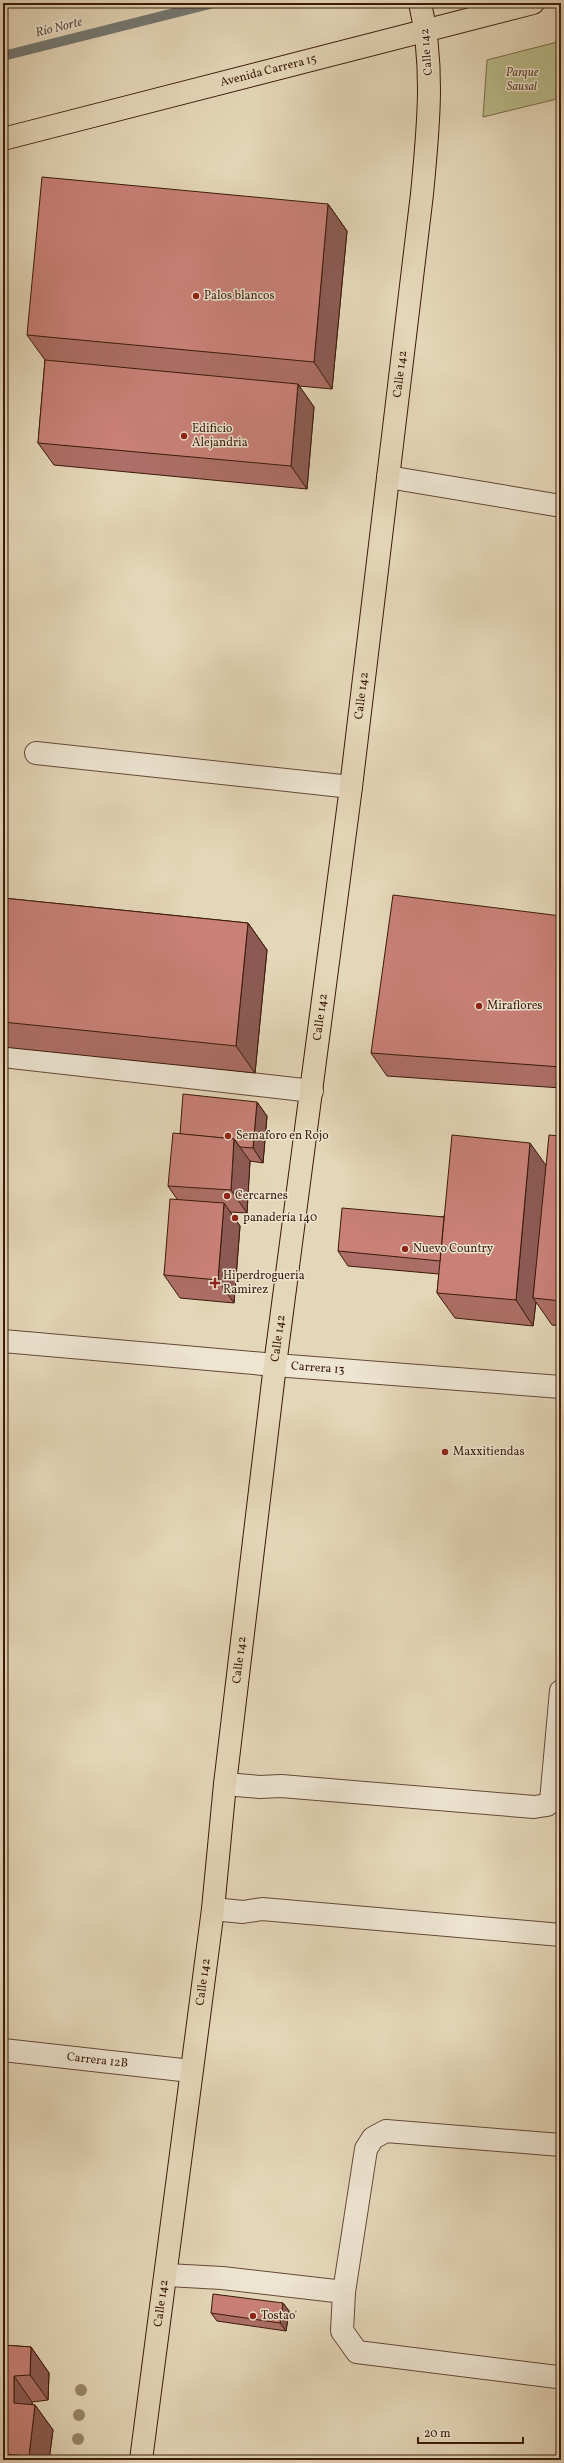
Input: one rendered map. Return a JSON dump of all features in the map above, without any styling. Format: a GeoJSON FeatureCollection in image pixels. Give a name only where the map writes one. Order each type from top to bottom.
{"type":"FeatureCollection","features":[{"type":"Feature","properties":{"kind":"main road","name":"Avenida Carrera 15"},"geometry":{"type":"LineString","coordinates":[[3,139],[534,3]]}},
{"type":"Feature","properties":{"kind":"main road","name":"Calle 142"},"geometry":{"type":"LineString","coordinates":[[141,2460],[167,2275],[191,2071],[213,1909],[225,1784],[275,1365],[351,787],[428,131],[430,76],[427,30],[421,5]]}},
{"type":"Feature","properties":{"kind":"street"},"geometry":{"type":"LineString","coordinates":[[388,477],[561,506]]}},
{"type":"Feature","properties":{"kind":"street"},"geometry":{"type":"LineString","coordinates":[[36,753],[351,787]]}},
{"type":"Feature","properties":{"kind":"street"},"geometry":{"type":"LineString","coordinates":[[3,1056],[312,1091]]}},
{"type":"Feature","properties":{"kind":"street","name":"Carrera 13"},"geometry":{"type":"LineString","coordinates":[[3,1341],[275,1365],[561,1387]]}},
{"type":"Feature","properties":{"kind":"street"},"geometry":{"type":"LineString","coordinates":[[225,1784],[260,1788],[281,1786],[534,1806],[547,1805],[551,1801],[561,1692]]}},
{"type":"Feature","properties":{"kind":"street"},"geometry":{"type":"LineString","coordinates":[[213,1909],[243,1912],[262,1909],[561,1935]]}},
{"type":"Feature","properties":{"kind":"street","name":"Carrera 12B"},"geometry":{"type":"LineString","coordinates":[[3,2050],[191,2071]]}},
{"type":"Feature","properties":{"kind":"street"},"geometry":{"type":"LineString","coordinates":[[558,2377],[357,2352],[342,2331],[344,2292],[366,2149],[374,2138],[386,2131],[561,2145]]}},
{"type":"Feature","properties":{"kind":"street"},"geometry":{"type":"LineString","coordinates":[[167,2275],[222,2278],[344,2292]]}},
{"type":"Feature","properties":{"kind":"green space","name":"Parque Sausal"},"geometry":{"type":"Polygon","coordinates":[[[561,41],[561,98],[483,117],[487,60],[561,41]]]}},
{"type":"Feature","properties":{"kind":"building","name":"Palos blancos"},"geometry":{"type":"Polygon","coordinates":[[[42,177],[328,204],[314,362],[27,335],[42,177]]]}},
{"type":"Feature","properties":{"kind":"building","name":"Edificio Alejandria"},"geometry":{"type":"Polygon","coordinates":[[[45,360],[298,384],[291,466],[38,443],[45,360]]]}},
{"type":"Feature","properties":{"kind":"building","name":"Miraflores"},"geometry":{"type":"Polygon","coordinates":[[[393,895],[561,916],[561,1067],[371,1053],[393,895]]]}},
{"type":"Feature","properties":{"kind":"building"},"geometry":{"type":"Polygon","coordinates":[[[3,898],[248,923],[236,1046],[3,1022],[3,898]]]}},
{"type":"Feature","properties":{"kind":"building"},"geometry":{"type":"Polygon","coordinates":[[[183,1094],[257,1102],[253,1148],[240,1147],[234,1139],[180,1134],[183,1094]]]}},
{"type":"Feature","properties":{"kind":"building"},"geometry":{"type":"Polygon","coordinates":[[[173,1133],[234,1139],[231,1190],[168,1186],[173,1133]]]}},
{"type":"Feature","properties":{"kind":"building"},"geometry":{"type":"Polygon","coordinates":[[[452,1135],[530,1143],[516,1300],[437,1293],[452,1135]]]}},
{"type":"Feature","properties":{"kind":"building"},"geometry":{"type":"Polygon","coordinates":[[[549,1135],[561,1136],[561,1301],[533,1298],[549,1135]]]}},
{"type":"Feature","properties":{"kind":"building"},"geometry":{"type":"Polygon","coordinates":[[[170,1199],[224,1203],[218,1280],[164,1275],[170,1199]]]}},
{"type":"Feature","properties":{"kind":"building"},"geometry":{"type":"Polygon","coordinates":[[[342,1208],[444,1217],[440,1261],[338,1251],[342,1208]]]}},
{"type":"Feature","properties":{"kind":"building"},"geometry":{"type":"Polygon","coordinates":[[[213,2294],[283,2303],[280,2323],[211,2313],[213,2294]]]}},
{"type":"Feature","properties":{"kind":"building"},"geometry":{"type":"Polygon","coordinates":[[[3,2345],[31,2347],[30,2375],[14,2376],[14,2403],[35,2405],[29,2456],[3,2454],[3,2345]]]}},
{"type":"Feature","properties":{"kind":"waterway","name":"Río Norte"},"geometry":{"type":"LineString","coordinates":[[3,56],[214,3]]}},
{"type":"Feature","properties":{"kind":"place","name":"Palos blancos"},"geometry":{"type":"Point","coordinates":[196,296]}},
{"type":"Feature","properties":{"kind":"place","name":"Edificio Alejandria"},"geometry":{"type":"Point","coordinates":[184,436]}},
{"type":"Feature","properties":{"kind":"place","name":"Miraflores"},"geometry":{"type":"Point","coordinates":[479,1006]}},
{"type":"Feature","properties":{"kind":"place","name":"Semaforo en Rojo"},"geometry":{"type":"Point","coordinates":[228,1136]}},
{"type":"Feature","properties":{"kind":"place","name":"Cercarnes"},"geometry":{"type":"Point","coordinates":[227,1196]}},
{"type":"Feature","properties":{"kind":"place","name":"panadería 140"},"geometry":{"type":"Point","coordinates":[235,1218]}},
{"type":"Feature","properties":{"kind":"place","name":"Nuevo Country"},"geometry":{"type":"Point","coordinates":[405,1249]}},
{"type":"Feature","properties":{"kind":"place","name":"Hiperdrogueria Ramirez"},"geometry":{"type":"Point","coordinates":[215,1283]}},
{"type":"Feature","properties":{"kind":"place","name":"Maxxitiendas"},"geometry":{"type":"Point","coordinates":[445,1452]}},
{"type":"Feature","properties":{"kind":"place","name":"Tostao'"},"geometry":{"type":"Point","coordinates":[253,2316]}}]}
